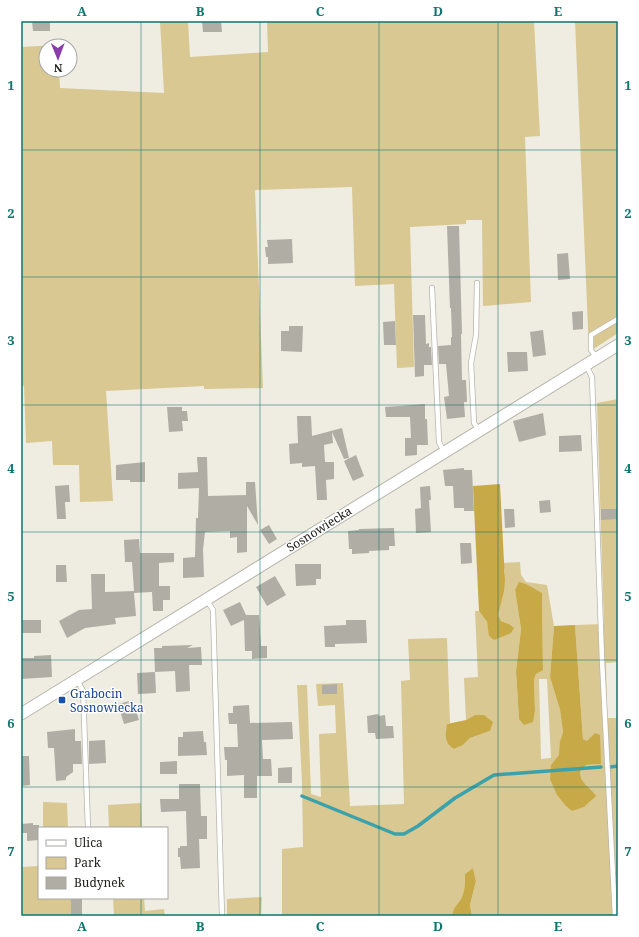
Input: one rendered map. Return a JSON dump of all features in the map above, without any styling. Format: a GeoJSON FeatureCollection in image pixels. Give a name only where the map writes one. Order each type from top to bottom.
{"type":"FeatureCollection","features":[{"type":"Feature","properties":{"kind":"street","name":"Sosnowiecka"},"geometry":{"type":"LineString","coordinates":[[21,714],[618,345]]}},
{"type":"Feature","properties":{"kind":"lane"},"geometry":{"type":"LineString","coordinates":[[477,283],[476,335],[471,363],[474,423],[479,430]]}},
{"type":"Feature","properties":{"kind":"lane"},"geometry":{"type":"LineString","coordinates":[[432,288],[439,442],[444,452]]}},
{"type":"Feature","properties":{"kind":"lane"},"geometry":{"type":"LineString","coordinates":[[597,358],[591,350],[591,336],[618,319]]}},
{"type":"Feature","properties":{"kind":"lane"},"geometry":{"type":"LineString","coordinates":[[586,365],[592,377],[602,660],[615,916]]}},
{"type":"Feature","properties":{"kind":"lane"},"geometry":{"type":"LineString","coordinates":[[206,599],[213,610],[222,916]]}},
{"type":"Feature","properties":{"kind":"lane"},"geometry":{"type":"LineString","coordinates":[[76,679],[83,691],[88,827]]}},
{"type":"Feature","properties":{"kind":"green space"},"geometry":{"type":"Polygon","coordinates":[[[160,21],[188,21],[190,57],[268,52],[267,21],[534,21],[540,136],[525,137],[531,302],[483,306],[482,220],[466,220],[466,224],[410,227],[414,367],[397,368],[394,284],[355,286],[352,187],[255,190],[263,388],[204,389],[204,386],[106,391],[113,501],[80,502],[79,465],[53,465],[52,441],[26,443],[24,385],[21,387],[21,47],[38,46],[38,78],[59,78],[60,88],[164,93],[160,21]]]}},
{"type":"Feature","properties":{"kind":"green space"},"geometry":{"type":"Polygon","coordinates":[[[575,21],[618,21],[618,333],[589,352],[575,21]]]}},
{"type":"Feature","properties":{"kind":"green space"},"geometry":{"type":"Polygon","coordinates":[[[618,399],[618,662],[606,663],[607,718],[618,718],[618,916],[472,916],[470,905],[476,881],[473,868],[465,874],[463,893],[461,899],[454,908],[452,916],[282,916],[282,849],[303,847],[302,782],[297,685],[307,685],[311,794],[321,797],[319,734],[336,733],[335,705],[318,706],[316,684],[343,683],[350,806],[404,804],[401,681],[410,680],[408,639],[447,638],[450,723],[447,724],[454,749],[463,745],[470,738],[490,731],[475,715],[466,720],[464,678],[478,677],[475,611],[479,611],[487,622],[490,636],[509,624],[501,621],[498,615],[505,572],[503,563],[520,562],[521,575],[526,582],[547,585],[554,626],[550,677],[560,710],[563,732],[560,741],[560,755],[551,765],[591,788],[583,782],[580,772],[586,765],[601,764],[587,741],[583,739],[575,625],[604,624],[597,403],[618,399]],[[515,590],[521,629],[516,671],[519,719],[535,710],[534,680],[536,674],[543,669],[542,593],[515,590]],[[539,679],[541,759],[551,758],[547,679],[539,679]]]}},
{"type":"Feature","properties":{"kind":"green space"},"geometry":{"type":"Polygon","coordinates":[[[43,802],[67,803],[68,827],[43,827],[43,802]]]}},
{"type":"Feature","properties":{"kind":"green space"},"geometry":{"type":"Polygon","coordinates":[[[141,803],[142,827],[109,827],[108,805],[141,803]]]}},
{"type":"Feature","properties":{"kind":"green space"},"geometry":{"type":"Polygon","coordinates":[[[38,866],[38,899],[71,899],[71,916],[21,916],[22,867],[38,866]]]}},
{"type":"Feature","properties":{"kind":"green space"},"geometry":{"type":"Polygon","coordinates":[[[262,897],[261,916],[227,916],[227,899],[262,897]]]}},
{"type":"Feature","properties":{"kind":"green space"},"geometry":{"type":"Polygon","coordinates":[[[113,899],[144,899],[145,911],[164,909],[165,916],[114,916],[113,899]]]}},
{"type":"Feature","properties":{"kind":"shaded area"},"geometry":{"type":"Polygon","coordinates":[[[500,484],[505,581],[498,615],[501,621],[514,628],[511,633],[494,640],[489,636],[487,622],[479,611],[473,486],[500,484]]]}},
{"type":"Feature","properties":{"kind":"shaded area"},"geometry":{"type":"Polygon","coordinates":[[[519,582],[526,584],[542,593],[543,670],[536,674],[534,680],[535,710],[533,722],[524,725],[519,719],[516,671],[521,629],[515,590],[519,582]]]}},
{"type":"Feature","properties":{"kind":"shaded area"},"geometry":{"type":"Polygon","coordinates":[[[575,625],[583,739],[587,741],[595,733],[600,735],[601,764],[586,765],[580,772],[583,782],[596,796],[584,807],[572,811],[557,795],[550,779],[551,765],[559,755],[560,741],[563,732],[560,710],[550,677],[554,626],[575,625]]]}},
{"type":"Feature","properties":{"kind":"shaded area"},"geometry":{"type":"Polygon","coordinates":[[[475,715],[484,715],[493,722],[490,731],[470,738],[463,745],[454,749],[448,744],[447,741],[447,724],[466,720],[475,715]]]}},
{"type":"Feature","properties":{"kind":"shaded area"},"geometry":{"type":"Polygon","coordinates":[[[473,868],[476,881],[470,905],[472,916],[452,916],[454,908],[461,899],[463,893],[465,874],[473,868]]]}},
{"type":"Feature","properties":{"kind":"building"},"geometry":{"type":"Polygon","coordinates":[[[32,21],[50,21],[50,31],[33,31],[32,21]]]}},
{"type":"Feature","properties":{"kind":"building"},"geometry":{"type":"Polygon","coordinates":[[[202,21],[221,21],[222,32],[203,32],[202,21]]]}},
{"type":"Feature","properties":{"kind":"building"},"geometry":{"type":"Polygon","coordinates":[[[447,226],[459,226],[462,380],[466,380],[467,402],[464,402],[465,417],[447,419],[444,397],[449,396],[446,364],[439,364],[438,346],[451,345],[452,337],[447,226]]]}},
{"type":"Feature","properties":{"kind":"building"},"geometry":{"type":"Polygon","coordinates":[[[292,239],[293,263],[268,264],[268,257],[266,257],[265,247],[268,247],[267,240],[292,239]]]}},
{"type":"Feature","properties":{"kind":"building"},"geometry":{"type":"Polygon","coordinates":[[[568,253],[570,279],[558,280],[557,254],[568,253]]]}},
{"type":"Feature","properties":{"kind":"building"},"geometry":{"type":"Polygon","coordinates":[[[583,311],[583,329],[573,330],[572,312],[583,311]]]}},
{"type":"Feature","properties":{"kind":"building"},"geometry":{"type":"Polygon","coordinates":[[[413,315],[425,315],[426,344],[429,343],[429,347],[431,347],[432,365],[424,365],[424,376],[415,377],[413,315]]]}},
{"type":"Feature","properties":{"kind":"building"},"geometry":{"type":"Polygon","coordinates":[[[395,321],[396,345],[384,345],[383,322],[395,321]]]}},
{"type":"Feature","properties":{"kind":"building"},"geometry":{"type":"Polygon","coordinates":[[[289,326],[303,326],[302,352],[281,351],[281,331],[289,331],[289,326]]]}},
{"type":"Feature","properties":{"kind":"building"},"geometry":{"type":"Polygon","coordinates":[[[543,330],[546,355],[533,357],[530,332],[543,330]]]}},
{"type":"Feature","properties":{"kind":"building"},"geometry":{"type":"Polygon","coordinates":[[[507,352],[527,352],[528,371],[508,372],[507,352]]]}},
{"type":"Feature","properties":{"kind":"building"},"geometry":{"type":"Polygon","coordinates":[[[425,404],[428,445],[417,445],[417,455],[405,456],[405,438],[411,438],[410,417],[386,417],[385,407],[425,404]]]}},
{"type":"Feature","properties":{"kind":"building"},"geometry":{"type":"Polygon","coordinates":[[[167,407],[182,407],[182,411],[187,411],[188,421],[182,421],[183,431],[169,432],[167,407]]]}},
{"type":"Feature","properties":{"kind":"building"},"geometry":{"type":"Polygon","coordinates":[[[543,413],[546,435],[519,442],[513,421],[543,413]]]}},
{"type":"Feature","properties":{"kind":"building"},"geometry":{"type":"Polygon","coordinates":[[[297,416],[311,416],[312,436],[342,428],[349,458],[344,459],[332,432],[333,443],[324,445],[325,462],[334,462],[334,479],[326,480],[327,500],[317,500],[315,466],[302,467],[302,463],[290,464],[289,444],[298,443],[297,416]]]}},
{"type":"Feature","properties":{"kind":"building"},"geometry":{"type":"Polygon","coordinates":[[[581,435],[582,451],[559,452],[559,436],[581,435]]]}},
{"type":"Feature","properties":{"kind":"building"},"geometry":{"type":"Polygon","coordinates":[[[356,455],[364,476],[353,481],[344,461],[356,455]]]}},
{"type":"Feature","properties":{"kind":"building"},"geometry":{"type":"Polygon","coordinates":[[[197,457],[207,457],[208,496],[246,495],[246,482],[255,482],[258,525],[247,506],[247,552],[237,553],[237,537],[230,538],[230,531],[205,532],[203,549],[204,577],[183,578],[183,558],[195,557],[196,518],[198,518],[199,488],[178,489],[178,473],[198,472],[197,457]]]}},
{"type":"Feature","properties":{"kind":"building"},"geometry":{"type":"Polygon","coordinates":[[[145,462],[145,482],[116,480],[116,465],[145,462]]]}},
{"type":"Feature","properties":{"kind":"building"},"geometry":{"type":"Polygon","coordinates":[[[464,468],[464,470],[472,470],[474,511],[464,511],[464,508],[454,508],[453,486],[445,486],[443,470],[464,468]]]}},
{"type":"Feature","properties":{"kind":"building"},"geometry":{"type":"Polygon","coordinates":[[[69,485],[70,502],[65,502],[66,519],[57,519],[55,486],[69,485]]]}},
{"type":"Feature","properties":{"kind":"building"},"geometry":{"type":"Polygon","coordinates":[[[430,486],[431,500],[429,500],[431,532],[416,533],[415,509],[421,508],[420,487],[430,486]]]}},
{"type":"Feature","properties":{"kind":"building"},"geometry":{"type":"Polygon","coordinates":[[[550,500],[551,512],[540,513],[539,501],[550,500]]]}},
{"type":"Feature","properties":{"kind":"building"},"geometry":{"type":"Polygon","coordinates":[[[504,509],[514,509],[515,527],[505,528],[504,509]]]}},
{"type":"Feature","properties":{"kind":"building"},"geometry":{"type":"Polygon","coordinates":[[[601,509],[617,509],[617,519],[601,520],[601,509]]]}},
{"type":"Feature","properties":{"kind":"building"},"geometry":{"type":"Polygon","coordinates":[[[269,525],[277,539],[269,544],[260,530],[269,525]]]}},
{"type":"Feature","properties":{"kind":"building"},"geometry":{"type":"Polygon","coordinates":[[[394,528],[395,546],[389,546],[389,550],[352,554],[352,549],[349,549],[348,531],[359,529],[394,528]]]}},
{"type":"Feature","properties":{"kind":"building"},"geometry":{"type":"Polygon","coordinates":[[[139,539],[140,553],[174,553],[174,562],[159,563],[159,586],[170,586],[170,600],[163,600],[163,611],[153,611],[152,592],[134,593],[136,616],[115,618],[116,624],[85,628],[67,638],[59,621],[79,610],[92,609],[91,574],[105,574],[105,592],[134,591],[132,562],[125,562],[124,540],[139,539]]]}},
{"type":"Feature","properties":{"kind":"building"},"geometry":{"type":"Polygon","coordinates":[[[460,543],[471,543],[472,563],[461,564],[460,543]]]}},
{"type":"Feature","properties":{"kind":"building"},"geometry":{"type":"Polygon","coordinates":[[[295,564],[321,564],[321,579],[316,579],[316,585],[296,586],[295,564]]]}},
{"type":"Feature","properties":{"kind":"building"},"geometry":{"type":"Polygon","coordinates":[[[56,565],[66,565],[67,582],[56,582],[56,565]]]}},
{"type":"Feature","properties":{"kind":"building"},"geometry":{"type":"Polygon","coordinates":[[[275,576],[286,595],[267,606],[256,587],[275,576]]]}},
{"type":"Feature","properties":{"kind":"building"},"geometry":{"type":"Polygon","coordinates":[[[240,602],[246,615],[259,615],[261,646],[267,646],[267,658],[252,659],[252,651],[245,651],[244,620],[231,626],[223,610],[240,602]]]}},
{"type":"Feature","properties":{"kind":"building"},"geometry":{"type":"Polygon","coordinates":[[[22,620],[41,620],[41,633],[22,633],[22,620]]]}},
{"type":"Feature","properties":{"kind":"building"},"geometry":{"type":"Polygon","coordinates":[[[346,620],[366,620],[367,643],[335,644],[335,647],[325,647],[324,626],[346,625],[346,620]]]}},
{"type":"Feature","properties":{"kind":"building"},"geometry":{"type":"Polygon","coordinates":[[[193,645],[187,648],[201,647],[202,665],[189,665],[190,691],[176,692],[175,671],[155,672],[154,648],[162,648],[162,646],[193,645]]]}},
{"type":"Feature","properties":{"kind":"building"},"geometry":{"type":"Polygon","coordinates":[[[51,655],[52,677],[21,679],[21,658],[34,658],[34,656],[51,655]]]}},
{"type":"Feature","properties":{"kind":"building"},"geometry":{"type":"Polygon","coordinates":[[[155,672],[156,693],[138,694],[137,673],[155,672]]]}},
{"type":"Feature","properties":{"kind":"building"},"geometry":{"type":"Polygon","coordinates":[[[337,684],[337,694],[322,694],[322,685],[337,684]]]}},
{"type":"Feature","properties":{"kind":"building"},"geometry":{"type":"Polygon","coordinates":[[[133,700],[139,720],[124,724],[118,704],[133,700]]]}},
{"type":"Feature","properties":{"kind":"building"},"geometry":{"type":"Polygon","coordinates":[[[249,705],[250,723],[292,722],[293,739],[262,740],[263,759],[271,759],[272,776],[257,776],[257,798],[244,798],[244,775],[227,776],[227,760],[225,760],[224,747],[238,747],[237,724],[229,724],[228,713],[233,713],[233,706],[249,705]]]}},
{"type":"Feature","properties":{"kind":"building"},"geometry":{"type":"Polygon","coordinates":[[[378,714],[379,716],[385,715],[386,726],[393,726],[394,738],[376,739],[375,733],[368,733],[367,716],[378,714]]]}},
{"type":"Feature","properties":{"kind":"building"},"geometry":{"type":"Polygon","coordinates":[[[75,729],[75,741],[81,741],[82,764],[73,764],[73,772],[66,777],[66,780],[56,781],[54,748],[48,748],[47,732],[75,729]]]}},
{"type":"Feature","properties":{"kind":"building"},"geometry":{"type":"Polygon","coordinates":[[[203,731],[207,755],[178,756],[178,737],[183,737],[183,732],[203,731]]]}},
{"type":"Feature","properties":{"kind":"building"},"geometry":{"type":"Polygon","coordinates":[[[105,740],[106,763],[89,764],[89,741],[105,740]]]}},
{"type":"Feature","properties":{"kind":"building"},"geometry":{"type":"Polygon","coordinates":[[[21,756],[29,756],[30,785],[21,786],[21,756]]]}},
{"type":"Feature","properties":{"kind":"building"},"geometry":{"type":"Polygon","coordinates":[[[177,761],[177,774],[160,774],[160,762],[177,761]]]}},
{"type":"Feature","properties":{"kind":"building"},"geometry":{"type":"Polygon","coordinates":[[[292,767],[292,783],[278,783],[278,768],[292,767]]]}},
{"type":"Feature","properties":{"kind":"building"},"geometry":{"type":"Polygon","coordinates":[[[179,784],[200,784],[201,816],[207,816],[207,839],[199,839],[200,868],[181,869],[180,857],[178,857],[178,848],[180,848],[180,846],[187,846],[186,811],[161,812],[160,799],[179,799],[179,784]]]}},
{"type":"Feature","properties":{"kind":"building"},"geometry":{"type":"Polygon","coordinates":[[[33,823],[33,825],[39,825],[38,840],[27,841],[27,833],[21,833],[21,824],[33,823]]]}},
{"type":"Feature","properties":{"kind":"building"},"geometry":{"type":"Polygon","coordinates":[[[71,899],[82,899],[82,916],[71,916],[71,899]]]}},
{"type":"Feature","properties":{"kind":"waterway"},"geometry":{"type":"LineString","coordinates":[[610,767],[618,766]]}},
{"type":"Feature","properties":{"kind":"waterway"},"geometry":{"type":"LineString","coordinates":[[302,796],[395,834],[404,834],[418,826],[455,798],[494,775],[601,767]]}},
{"type":"Feature","properties":{"kind":"place","name":"Grabocin Sosnowiecka"},"geometry":{"type":"Point","coordinates":[62,700]}}]}
